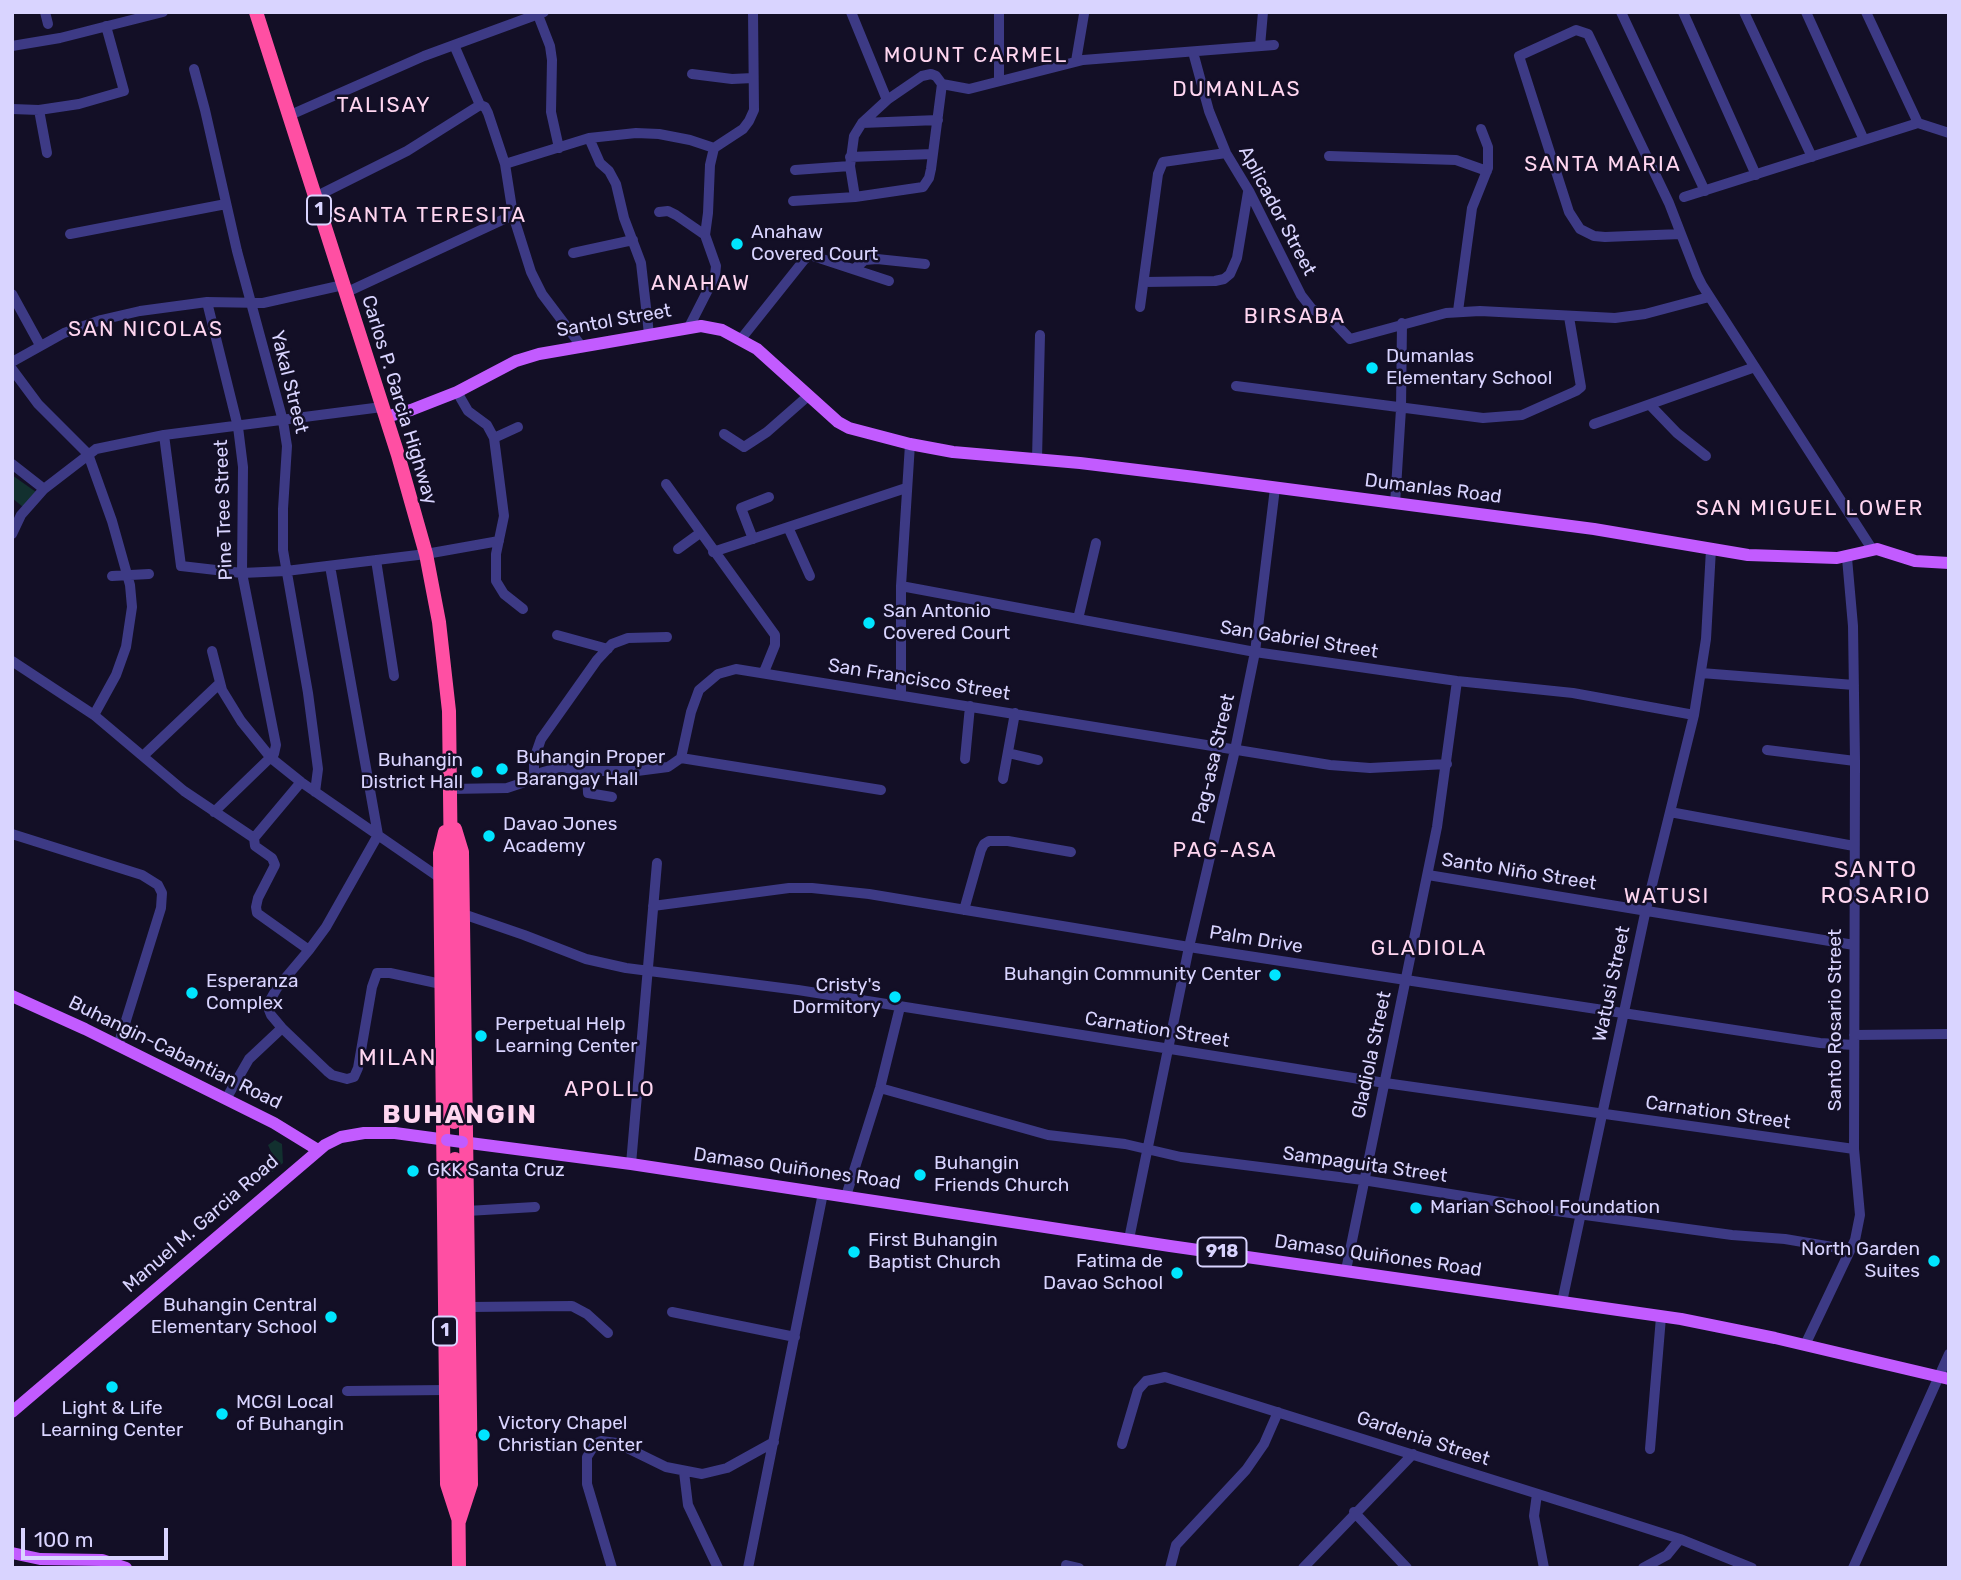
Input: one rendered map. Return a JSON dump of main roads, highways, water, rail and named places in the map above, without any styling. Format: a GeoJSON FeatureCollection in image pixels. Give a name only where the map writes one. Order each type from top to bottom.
{"type":"FeatureCollection","features":[{"type":"Feature","properties":{"kind":"highway","name":"Carlos P. Garcia Highway"},"geometry":{"type":"LineString","coordinates":[[256,12],[384,412],[426,554],[439,622],[449,711],[454,1122]]}},
{"type":"Feature","properties":{"kind":"highway","name":"Carlos P. Garcia Highway"},"geometry":{"type":"LineString","coordinates":[[450,810],[440,853],[447,1484],[459,1521]]}},
{"type":"Feature","properties":{"kind":"highway","name":"Carlos P. Garcia Highway"},"geometry":{"type":"LineString","coordinates":[[450,810],[462,852],[464,1142],[471,1484],[459,1521]]}},
{"type":"Feature","properties":{"kind":"highway","name":"Carlos P. Garcia Highway"},"geometry":{"type":"LineString","coordinates":[[455,1159],[459,1568]]}},
{"type":"Feature","properties":{"kind":"main road","name":"Santol Street"},"geometry":{"type":"LineString","coordinates":[[384,412],[411,410],[539,354],[690,327],[713,328],[741,339],[769,360],[828,416],[849,428],[910,444]]}},
{"type":"Feature","properties":{"kind":"main road","name":"Dumanlas Road"},"geometry":{"type":"LineString","coordinates":[[910,444],[953,452],[1037,459],[1594,529],[1748,555],[1847,558],[1872,549],[1915,561],[1949,563]]}},
{"type":"Feature","properties":{"kind":"main road","name":"Buhangin-Cabantian Road"},"geometry":{"type":"LineString","coordinates":[[12,996],[289,1130],[318,1150]]}},
{"type":"Feature","properties":{"kind":"main road","name":"Manuel M. Garcia Road"},"geometry":{"type":"LineString","coordinates":[[12,1412],[318,1150],[341,1137],[364,1133],[395,1133],[445,1140]]}},
{"type":"Feature","properties":{"kind":"main road","name":"918"},"geometry":{"type":"LineString","coordinates":[[445,1140],[464,1142]]}},
{"type":"Feature","properties":{"kind":"main road","name":"Damaso Quiñones Road"},"geometry":{"type":"LineString","coordinates":[[464,1142],[631,1164],[1661,1317],[1805,1345],[1944,1378]]}},
{"type":"Feature","properties":{"kind":"main road"},"geometry":{"type":"LineString","coordinates":[[12,1553],[40,1559],[102,1560],[126,1568]]}},
{"type":"Feature","properties":{"kind":"place","name":"Anahaw Covered Court"},"geometry":{"type":"Point","coordinates":[737,244]}},
{"type":"Feature","properties":{"kind":"place","name":"Dumanlas Elementary School"},"geometry":{"type":"Point","coordinates":[1372,368]}},
{"type":"Feature","properties":{"kind":"place","name":"San Antonio Covered Court"},"geometry":{"type":"Point","coordinates":[869,623]}},
{"type":"Feature","properties":{"kind":"place","name":"Buhangin Proper Barangay Hall"},"geometry":{"type":"Point","coordinates":[502,769]}},
{"type":"Feature","properties":{"kind":"place","name":"Buhangin District Hall"},"geometry":{"type":"Point","coordinates":[477,772]}},
{"type":"Feature","properties":{"kind":"place","name":"Davao Jones Academy"},"geometry":{"type":"Point","coordinates":[489,836]}},
{"type":"Feature","properties":{"kind":"place","name":"Buhangin Community Center"},"geometry":{"type":"Point","coordinates":[1275,975]}},
{"type":"Feature","properties":{"kind":"place","name":"Esperanza Complex"},"geometry":{"type":"Point","coordinates":[192,993]}},
{"type":"Feature","properties":{"kind":"place","name":"Cristy's Dormitory"},"geometry":{"type":"Point","coordinates":[895,997]}},
{"type":"Feature","properties":{"kind":"place","name":"Perpetual Help Learning Center"},"geometry":{"type":"Point","coordinates":[481,1036]}},
{"type":"Feature","properties":{"kind":"place","name":"GKK Santa Cruz"},"geometry":{"type":"Point","coordinates":[413,1171]}},
{"type":"Feature","properties":{"kind":"place","name":"Buhangin Friends Church"},"geometry":{"type":"Point","coordinates":[920,1175]}},
{"type":"Feature","properties":{"kind":"place","name":"Marian School Foundation"},"geometry":{"type":"Point","coordinates":[1416,1208]}},
{"type":"Feature","properties":{"kind":"place","name":"First Buhangin Baptist Church"},"geometry":{"type":"Point","coordinates":[854,1252]}},
{"type":"Feature","properties":{"kind":"place","name":"North Garden Suites"},"geometry":{"type":"Point","coordinates":[1934,1261]}},
{"type":"Feature","properties":{"kind":"place","name":"Fatima de Davao School"},"geometry":{"type":"Point","coordinates":[1177,1273]}},
{"type":"Feature","properties":{"kind":"place","name":"Buhangin Central Elementary School"},"geometry":{"type":"Point","coordinates":[331,1317]}},
{"type":"Feature","properties":{"kind":"place","name":"Light & Life Learning Center"},"geometry":{"type":"Point","coordinates":[112,1387]}},
{"type":"Feature","properties":{"kind":"place","name":"MCGI Local of Buhangin"},"geometry":{"type":"Point","coordinates":[222,1414]}},
{"type":"Feature","properties":{"kind":"place","name":"Victory Chapel Christian Center"},"geometry":{"type":"Point","coordinates":[484,1435]}},
{"type":"Feature","properties":{"kind":"district","name":"MOUNT CARMEL"},"geometry":{"type":"Point","coordinates":[976,56]}},
{"type":"Feature","properties":{"kind":"district","name":"DUMANLAS"},"geometry":{"type":"Point","coordinates":[1237,90]}},
{"type":"Feature","properties":{"kind":"district","name":"TALISAY"},"geometry":{"type":"Point","coordinates":[384,106]}},
{"type":"Feature","properties":{"kind":"district","name":"SANTA MARIA"},"geometry":{"type":"Point","coordinates":[1603,165]}},
{"type":"Feature","properties":{"kind":"district","name":"SANTA TERESITA"},"geometry":{"type":"Point","coordinates":[430,216]}},
{"type":"Feature","properties":{"kind":"district","name":"ANAHAW"},"geometry":{"type":"Point","coordinates":[701,284]}},
{"type":"Feature","properties":{"kind":"district","name":"BIRSABA"},"geometry":{"type":"Point","coordinates":[1295,317]}},
{"type":"Feature","properties":{"kind":"district","name":"SAN NICOLAS"},"geometry":{"type":"Point","coordinates":[146,330]}},
{"type":"Feature","properties":{"kind":"district","name":"SAN MIGUEL LOWER"},"geometry":{"type":"Point","coordinates":[1810,509]}},
{"type":"Feature","properties":{"kind":"district","name":"PAG-ASA"},"geometry":{"type":"Point","coordinates":[1225,851]}},
{"type":"Feature","properties":{"kind":"district","name":"SANTO ROSARIO"},"geometry":{"type":"Point","coordinates":[1876,883]}},
{"type":"Feature","properties":{"kind":"district","name":"WATUSI"},"geometry":{"type":"Point","coordinates":[1667,897]}},
{"type":"Feature","properties":{"kind":"district","name":"GLADIOLA"},"geometry":{"type":"Point","coordinates":[1429,949]}},
{"type":"Feature","properties":{"kind":"district","name":"MILAN"},"geometry":{"type":"Point","coordinates":[398,1058]}},
{"type":"Feature","properties":{"kind":"district","name":"APOLLO"},"geometry":{"type":"Point","coordinates":[610,1090]}},
{"type":"Feature","properties":{"kind":"district","name":"BUHANGIN"},"geometry":{"type":"Point","coordinates":[460,1115]}}]}
